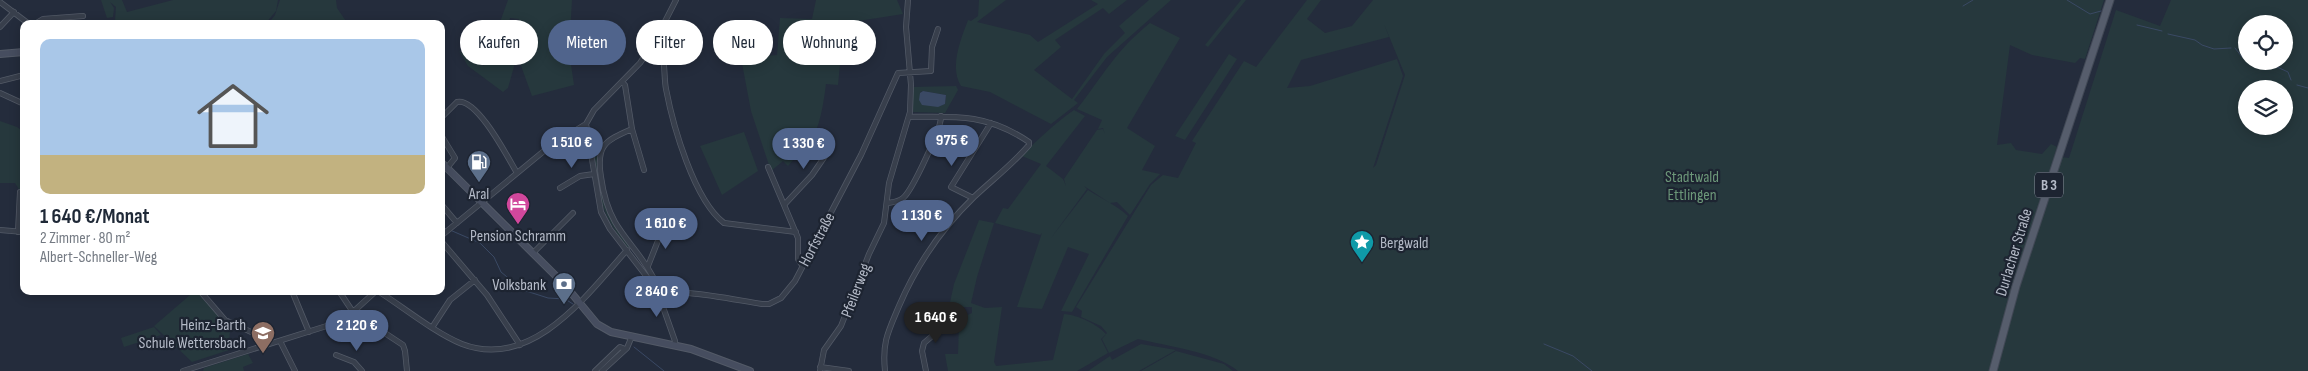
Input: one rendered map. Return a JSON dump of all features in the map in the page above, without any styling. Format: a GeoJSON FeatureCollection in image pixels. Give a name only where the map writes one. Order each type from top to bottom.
{"type":"FeatureCollection","features":[{"type":"Feature","properties":{"kind":"main road","name":"Durlacher Straße"},"geometry":{"type":"LineString","coordinates":[[1993,371],[2016,286],[2110,0]]}},
{"type":"Feature","properties":{"kind":"main road"},"geometry":{"type":"LineString","coordinates":[[0,56],[20,54]]}},
{"type":"Feature","properties":{"kind":"main road"},"geometry":{"type":"LineString","coordinates":[[445,167],[533,253],[579,302],[594,321],[604,328],[702,352],[750,371]]}},
{"type":"Feature","properties":{"kind":"street"},"geometry":{"type":"LineString","coordinates":[[666,20],[676,0]]}},
{"type":"Feature","properties":{"kind":"street","name":"Pfeilerweg"},"geometry":{"type":"LineString","coordinates":[[820,369],[824,350],[841,326],[868,254],[884,224],[889,182],[909,117],[910,71],[906,42],[908,0]]}},
{"type":"Feature","properties":{"kind":"street"},"geometry":{"type":"LineString","coordinates":[[0,2],[24,20]]}},
{"type":"Feature","properties":{"kind":"street"},"geometry":{"type":"LineString","coordinates":[[0,28],[14,12]]}},
{"type":"Feature","properties":{"kind":"street"},"geometry":{"type":"LineString","coordinates":[[40,20],[43,18],[83,16]]}},
{"type":"Feature","properties":{"kind":"street"},"geometry":{"type":"LineString","coordinates":[[910,71],[931,71],[932,46],[938,29]]}},
{"type":"Feature","properties":{"kind":"street"},"geometry":{"type":"LineString","coordinates":[[445,232],[562,138],[586,124],[594,110],[639,65]]}},
{"type":"Feature","properties":{"kind":"street"},"geometry":{"type":"LineString","coordinates":[[663,65],[666,89],[687,161],[700,192],[709,206],[724,223],[796,232]]}},
{"type":"Feature","properties":{"kind":"street","name":"Horfstraße"},"geometry":{"type":"LineString","coordinates":[[656,288],[668,288],[686,293],[769,304],[781,298],[791,287],[861,155],[898,73],[910,71]]}},
{"type":"Feature","properties":{"kind":"street"},"geometry":{"type":"LineString","coordinates":[[0,82],[20,76]]}},
{"type":"Feature","properties":{"kind":"street"},"geometry":{"type":"LineString","coordinates":[[622,82],[625,85],[632,129],[644,170]]}},
{"type":"Feature","properties":{"kind":"street"},"geometry":{"type":"LineString","coordinates":[[0,93],[20,102]]}},
{"type":"Feature","properties":{"kind":"street"},"geometry":{"type":"LineString","coordinates":[[445,114],[457,102],[466,104],[487,123],[517,173]]}},
{"type":"Feature","properties":{"kind":"street"},"geometry":{"type":"LineString","coordinates":[[885,371],[883,350],[909,282],[931,245],[973,198],[1029,143],[1016,133],[991,123],[955,115],[909,117]]}},
{"type":"Feature","properties":{"kind":"street"},"geometry":{"type":"LineString","coordinates":[[888,203],[896,202],[906,195],[933,143],[941,116]]}},
{"type":"Feature","properties":{"kind":"street"},"geometry":{"type":"LineString","coordinates":[[973,198],[951,187],[991,123]]}},
{"type":"Feature","properties":{"kind":"street"},"geometry":{"type":"LineString","coordinates":[[586,124],[601,212],[610,229],[656,288],[676,341],[674,345]]}},
{"type":"Feature","properties":{"kind":"street"},"geometry":{"type":"LineString","coordinates":[[632,129],[608,141],[600,153],[599,162],[612,218],[648,266],[656,282],[656,288]]}},
{"type":"Feature","properties":{"kind":"street"},"geometry":{"type":"LineString","coordinates":[[445,143],[454,158],[452,162],[445,164]]}},
{"type":"Feature","properties":{"kind":"street"},"geometry":{"type":"LineString","coordinates":[[785,204],[812,175],[832,146]]}},
{"type":"Feature","properties":{"kind":"street"},"geometry":{"type":"LineString","coordinates":[[768,167],[796,232],[799,243],[798,259],[802,265]]}},
{"type":"Feature","properties":{"kind":"street"},"geometry":{"type":"LineString","coordinates":[[560,188],[580,176],[594,174]]}},
{"type":"Feature","properties":{"kind":"street"},"geometry":{"type":"LineString","coordinates":[[0,230],[18,232],[20,192]]}},
{"type":"Feature","properties":{"kind":"street"},"geometry":{"type":"LineString","coordinates":[[445,209],[457,223]]}},
{"type":"Feature","properties":{"kind":"street"},"geometry":{"type":"LineString","coordinates":[[533,253],[573,213]]}},
{"type":"Feature","properties":{"kind":"street"},"geometry":{"type":"LineString","coordinates":[[648,266],[665,224]]}},
{"type":"Feature","properties":{"kind":"street"},"geometry":{"type":"LineString","coordinates":[[445,246],[475,280],[520,346]]}},
{"type":"Feature","properties":{"kind":"street"},"geometry":{"type":"LineString","coordinates":[[383,295],[461,343],[472,347],[499,350],[520,346],[543,334],[579,302],[627,250]]}},
{"type":"Feature","properties":{"kind":"street"},"geometry":{"type":"LineString","coordinates":[[433,326],[450,300],[475,280]]}},
{"type":"Feature","properties":{"kind":"street"},"geometry":{"type":"LineString","coordinates":[[203,295],[225,320],[262,337],[267,344]]}},
{"type":"Feature","properties":{"kind":"street"},"geometry":{"type":"LineString","coordinates":[[293,295],[309,332]]}},
{"type":"Feature","properties":{"kind":"street"},"geometry":{"type":"LineString","coordinates":[[342,295],[353,312],[402,345],[405,350],[407,371]]}},
{"type":"Feature","properties":{"kind":"street"},"geometry":{"type":"LineString","coordinates":[[183,371],[309,332],[338,321],[353,312],[372,295]]}},
{"type":"Feature","properties":{"kind":"street"},"geometry":{"type":"LineString","coordinates":[[926,371],[922,352],[924,343],[938,331],[956,324]]}},
{"type":"Feature","properties":{"kind":"street"},"geometry":{"type":"LineString","coordinates":[[602,371],[625,349],[632,336]]}},
{"type":"Feature","properties":{"kind":"street"},"geometry":{"type":"LineString","coordinates":[[280,341],[295,371]]}},
{"type":"Feature","properties":{"kind":"street"},"geometry":{"type":"LineString","coordinates":[[594,371],[620,347],[625,349]]}},
{"type":"Feature","properties":{"kind":"street"},"geometry":{"type":"LineString","coordinates":[[336,355],[349,358],[362,371]]}},
{"type":"Feature","properties":{"kind":"street"},"geometry":{"type":"LineString","coordinates":[[820,369],[849,371]]}},
{"type":"Feature","properties":{"kind":"green space"},"geometry":{"type":"Polygon","coordinates":[[[101,0],[122,0],[127,12],[173,0],[278,0],[276,11],[268,20],[115,20],[116,7],[110,2],[114,8],[113,17],[107,18],[101,0]]]}},
{"type":"Feature","properties":{"kind":"green space"},"geometry":{"type":"Polygon","coordinates":[[[280,0],[336,0],[337,8],[345,20],[271,20],[275,15],[280,0]]]}},
{"type":"Feature","properties":{"kind":"green space"},"geometry":{"type":"Polygon","coordinates":[[[508,0],[572,0],[571,20],[548,20],[548,65],[571,65],[574,85],[532,96],[521,65],[538,65],[538,20],[510,18],[510,20],[501,20],[508,0]]]}},
{"type":"Feature","properties":{"kind":"green space"},"geometry":{"type":"Polygon","coordinates":[[[816,0],[897,0],[903,14],[865,20],[783,20],[783,65],[840,65],[838,85],[826,84],[824,101],[816,131],[809,146],[806,145],[788,166],[783,161],[771,171],[751,111],[742,65],[773,65],[773,55],[777,55],[780,18],[812,19],[816,0]]]}},
{"type":"Feature","properties":{"kind":"green space"},"geometry":{"type":"Polygon","coordinates":[[[979,0],[1006,0],[977,22],[1030,35],[1038,42],[1098,4],[1091,0],[1127,0],[1109,14],[1103,8],[1055,40],[1061,47],[1034,70],[1072,99],[1104,54],[1125,33],[1119,26],[1149,0],[1171,0],[1107,57],[1074,100],[1078,103],[1051,124],[990,92],[961,86],[956,70],[957,53],[968,20],[971,21],[978,16],[979,0]]]}},
{"type":"Feature","properties":{"kind":"green space"},"geometry":{"type":"Polygon","coordinates":[[[1241,0],[1246,0],[1208,47],[1205,45],[1241,0]]]}},
{"type":"Feature","properties":{"kind":"green space","name":"Stadtwald Ettlingen"},"geometry":{"type":"Polygon","coordinates":[[[1307,0],[1321,0],[1307,19],[1325,33],[1352,26],[1373,0],[2104,0],[2085,59],[2080,58],[2075,63],[2032,55],[2010,45],[1997,145],[2011,143],[2016,150],[2042,154],[2051,144],[2057,147],[2054,156],[2069,158],[2116,10],[2160,26],[2171,0],[2308,0],[2308,371],[1238,371],[1228,364],[1204,354],[1138,339],[1109,353],[1102,339],[1107,333],[1101,326],[1081,317],[1082,311],[1076,307],[1151,185],[1163,175],[1178,178],[1196,143],[1192,141],[1244,61],[1256,67],[1307,0]],[[1384,24],[1389,37],[1301,60],[1287,88],[1310,86],[1397,59],[1403,76],[1373,168],[1376,165],[1405,75],[1384,24]]]}},
{"type":"Feature","properties":{"kind":"green space"},"geometry":{"type":"Polygon","coordinates":[[[1150,23],[1180,38],[1127,128],[1155,146],[1142,170],[1160,174],[1150,184],[1130,215],[1117,202],[1110,203],[1128,216],[1072,312],[1061,311],[1089,254],[1068,247],[1042,309],[1017,307],[1042,233],[1040,235],[995,223],[1003,208],[1008,209],[1041,164],[1022,156],[1046,132],[1074,110],[1085,116],[1046,166],[1063,179],[1066,186],[1064,179],[1097,130],[1103,129],[1105,134],[1103,128],[1098,129],[1102,120],[1077,109],[1118,54],[1150,23]],[[1084,186],[1087,189],[1051,238],[1088,190],[1106,200],[1084,186]]]}},
{"type":"Feature","properties":{"kind":"green space"},"geometry":{"type":"Polygon","coordinates":[[[1229,54],[1237,59],[1185,140],[1175,136],[1229,54]]]}},
{"type":"Feature","properties":{"kind":"green space"},"geometry":{"type":"Polygon","coordinates":[[[467,65],[514,65],[508,88],[503,92],[467,65]]]}},
{"type":"Feature","properties":{"kind":"green space"},"geometry":{"type":"Polygon","coordinates":[[[956,86],[958,90],[945,113],[912,112],[913,87],[956,86]],[[920,92],[928,102],[937,106],[945,104],[946,95],[920,92]]]}},
{"type":"Feature","properties":{"kind":"green space"},"geometry":{"type":"Polygon","coordinates":[[[0,121],[20,129],[20,191],[15,183],[0,183],[0,121]]]}},
{"type":"Feature","properties":{"kind":"green space"},"geometry":{"type":"Polygon","coordinates":[[[581,130],[584,131],[586,140],[573,147],[567,137],[581,130]]]}},
{"type":"Feature","properties":{"kind":"green space"},"geometry":{"type":"Polygon","coordinates":[[[744,132],[758,171],[722,195],[700,146],[744,132]]]}},
{"type":"Feature","properties":{"kind":"green space"},"geometry":{"type":"Polygon","coordinates":[[[594,152],[597,157],[605,204],[632,245],[628,248],[606,214],[602,204],[592,153],[594,152]]]}},
{"type":"Feature","properties":{"kind":"green space"},"geometry":{"type":"Polygon","coordinates":[[[979,220],[994,223],[971,303],[985,308],[1002,307],[994,362],[996,366],[1053,360],[1064,314],[1081,318],[1102,330],[1106,334],[1101,339],[1108,353],[1077,371],[948,371],[945,354],[958,354],[959,325],[957,320],[972,313],[972,307],[949,307],[954,284],[979,220]]]}},
{"type":"Feature","properties":{"kind":"green space"},"geometry":{"type":"Polygon","coordinates":[[[190,295],[200,295],[230,327],[229,350],[192,362],[154,326],[190,295]]]}},
{"type":"Feature","properties":{"kind":"green space"},"geometry":{"type":"Polygon","coordinates":[[[154,327],[161,335],[124,347],[121,338],[154,327]]]}},
{"type":"Feature","properties":{"kind":"green space"},"geometry":{"type":"Polygon","coordinates":[[[1141,344],[1176,350],[1139,371],[1088,371],[1110,356],[1112,360],[1141,344]]]}},
{"type":"Feature","properties":{"kind":"green space"},"geometry":{"type":"Polygon","coordinates":[[[1176,351],[1224,364],[1233,371],[1141,371],[1176,351]]]}},
{"type":"Feature","properties":{"kind":"green space"},"geometry":{"type":"Polygon","coordinates":[[[248,354],[253,363],[243,367],[244,371],[203,371],[204,368],[248,354]]]}},
{"type":"Feature","properties":{"kind":"water"},"geometry":{"type":"Polygon","coordinates":[[[923,91],[946,95],[945,104],[938,107],[922,105],[919,100],[920,93],[923,91]]]}},
{"type":"Feature","properties":{"kind":"waterway"},"geometry":{"type":"LineString","coordinates":[[1963,6],[1973,0]]}},
{"type":"Feature","properties":{"kind":"waterway"},"geometry":{"type":"LineString","coordinates":[[2067,0],[2090,14],[2101,11]]}},
{"type":"Feature","properties":{"kind":"waterway"},"geometry":{"type":"LineString","coordinates":[[2137,25],[2162,31]]}},
{"type":"Feature","properties":{"kind":"waterway"},"geometry":{"type":"LineString","coordinates":[[2168,34],[2195,40],[2202,45],[2214,49],[2231,48]]}},
{"type":"Feature","properties":{"kind":"waterway"},"geometry":{"type":"LineString","coordinates":[[2235,48],[2238,52]]}},
{"type":"Feature","properties":{"kind":"waterway"},"geometry":{"type":"LineString","coordinates":[[2284,70],[2288,72],[2291,80]]}},
{"type":"Feature","properties":{"kind":"waterway"},"geometry":{"type":"LineString","coordinates":[[2297,85],[2308,88]]}},
{"type":"Feature","properties":{"kind":"waterway"},"geometry":{"type":"LineString","coordinates":[[450,230],[480,243],[494,257],[501,272],[523,290],[548,298],[565,299],[573,304]]}},
{"type":"Feature","properties":{"kind":"waterway"},"geometry":{"type":"LineString","coordinates":[[1544,344],[1573,356],[1592,371]]}},
{"type":"Feature","properties":{"kind":"waterway"},"geometry":{"type":"LineString","coordinates":[[634,347],[664,371]]}},
{"type":"Feature","properties":{"kind":"place","name":"Aral"},"geometry":{"type":"Point","coordinates":[479,183]}},
{"type":"Feature","properties":{"kind":"place","name":"Pension Schramm"},"geometry":{"type":"Point","coordinates":[518,225]}},
{"type":"Feature","properties":{"kind":"place","name":"Bergwald"},"geometry":{"type":"Point","coordinates":[1362,263]}},
{"type":"Feature","properties":{"kind":"place","name":"Volksbank"},"geometry":{"type":"Point","coordinates":[564,305]}},
{"type":"Feature","properties":{"kind":"place","name":"Heinz-Barth Schule Wettersbach"},"geometry":{"type":"Point","coordinates":[263,354]}}]}
